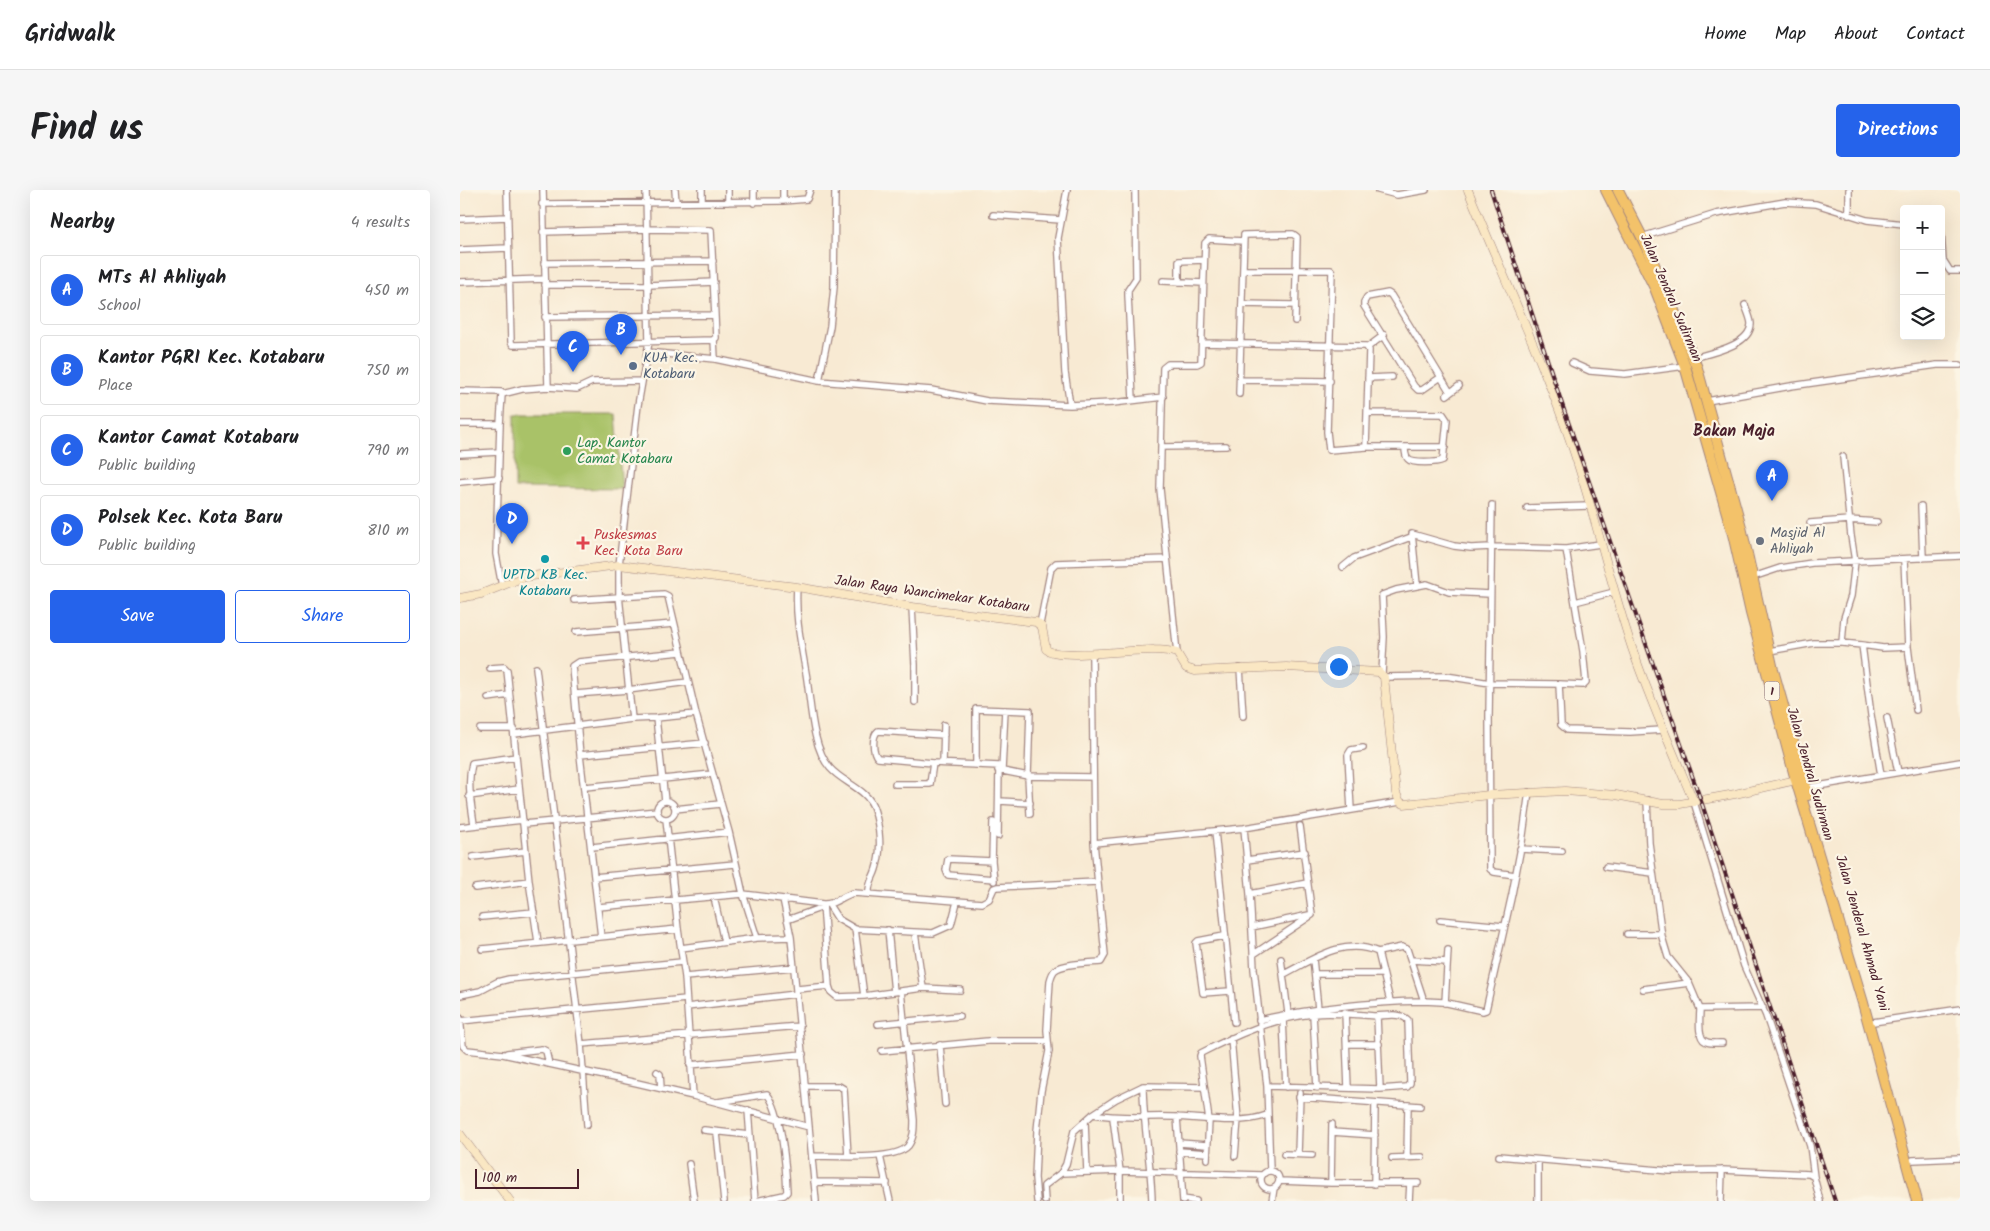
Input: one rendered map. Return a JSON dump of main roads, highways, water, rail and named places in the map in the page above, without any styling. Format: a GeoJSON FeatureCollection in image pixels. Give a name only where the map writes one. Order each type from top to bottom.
{"type":"FeatureCollection","features":[{"type":"Feature","properties":{"kind":"highway","name":"Jalan Jendral Sudirman"},"geometry":{"type":"LineString","coordinates":[[1606,190],[1655,288],[1685,366],[1732,534],[1751,613],[1796,780],[1863,1003],[1917,1201]]}},
{"type":"Feature","properties":{"kind":"highway","name":"Jalan Jenderal Ahmad Yani"},"geometry":{"type":"LineString","coordinates":[[1618,190],[1642,236],[1680,325],[1707,401],[1753,577],[1769,651],[1806,788],[1924,1201]]}},
{"type":"Feature","properties":{"kind":"railway"},"geometry":{"type":"LineString","coordinates":[[1491,190],[1564,410],[1701,801],[1835,1201]]}},
{"type":"Feature","properties":{"kind":"place","name":"Kantor PGRI Kec. Kotabaru"},"geometry":{"type":"Point","coordinates":[621,355]}},
{"type":"Feature","properties":{"kind":"place","name":"KUA Kec. Kotabaru"},"geometry":{"type":"Point","coordinates":[633,366]}},
{"type":"Feature","properties":{"kind":"place","name":"Kantor Camat Kotabaru"},"geometry":{"type":"Point","coordinates":[573,372]}},
{"type":"Feature","properties":{"kind":"place","name":"Lap. Kantor Camat Kotabaru"},"geometry":{"type":"Point","coordinates":[567,451]}},
{"type":"Feature","properties":{"kind":"place","name":"MTs Al Ahliyah"},"geometry":{"type":"Point","coordinates":[1772,501]}},
{"type":"Feature","properties":{"kind":"place","name":"Masjid Al Ahliyah"},"geometry":{"type":"Point","coordinates":[1760,541]}},
{"type":"Feature","properties":{"kind":"place","name":"Puskesmas Kec. Kota Baru"},"geometry":{"type":"Point","coordinates":[583,543]}},
{"type":"Feature","properties":{"kind":"place","name":"Polsek Kec. Kota Baru"},"geometry":{"type":"Point","coordinates":[512,544]}},
{"type":"Feature","properties":{"kind":"place","name":"UPTD KB Kec. Kotabaru"},"geometry":{"type":"Point","coordinates":[545,559]}},
{"type":"Feature","properties":{"kind":"district","name":"Bakan Maja"},"geometry":{"type":"Point","coordinates":[1734,431]}}]}
